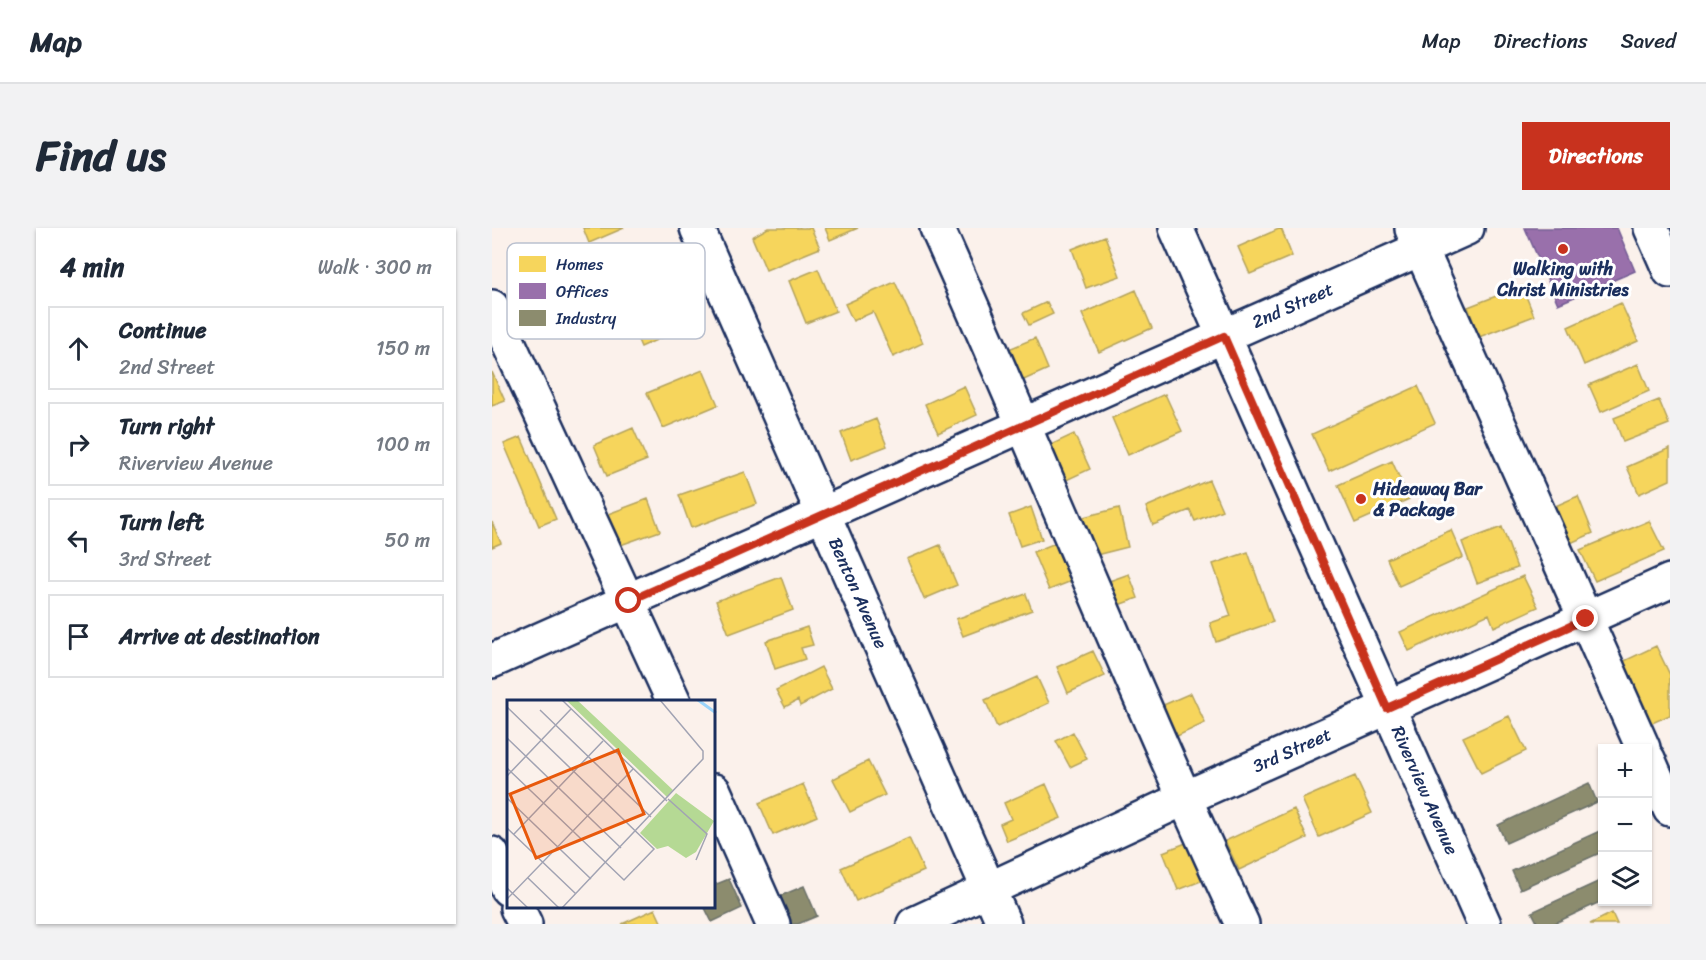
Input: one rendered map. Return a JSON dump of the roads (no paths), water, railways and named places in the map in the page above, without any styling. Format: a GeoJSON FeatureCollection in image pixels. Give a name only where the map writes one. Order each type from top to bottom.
{"type":"FeatureCollection","features":[{"type":"Feature","properties":{"kind":"street","name":"Benton Avenue"},"geometry":{"type":"LineString","coordinates":[[697,228],[704,243]]}},
{"type":"Feature","properties":{"kind":"street"},"geometry":{"type":"LineString","coordinates":[[937,228],[1025,424],[1184,799],[1242,924]]}},
{"type":"Feature","properties":{"kind":"street","name":"Riverview Avenue"},"geometry":{"type":"LineString","coordinates":[[1176,228],[1387,708],[1485,924]]}},
{"type":"Feature","properties":{"kind":"street","name":"2nd Street"},"geometry":{"type":"LineString","coordinates":[[492,662],[1224,336],[1416,238],[1467,228]]}},
{"type":"Feature","properties":{"kind":"street"},"geometry":{"type":"LineString","coordinates":[[1651,228],[1670,271]]}},
{"type":"Feature","properties":{"kind":"street"},"geometry":{"type":"LineString","coordinates":[[1416,238],[1641,744]]}},
{"type":"Feature","properties":{"kind":"street","name":"Benton Avenue"},"geometry":{"type":"LineString","coordinates":[[705,246],[1004,924]]}},
{"type":"Feature","properties":{"kind":"street"},"geometry":{"type":"LineString","coordinates":[[492,307],[673,700]]}},
{"type":"Feature","properties":{"kind":"street","name":"3rd Street"},"geometry":{"type":"LineString","coordinates":[[915,924],[988,888],[1670,581]]}},
{"type":"Feature","properties":{"kind":"street"},"geometry":{"type":"LineString","coordinates":[[1652,770],[1670,810]]}},
{"type":"Feature","properties":{"kind":"street"},"geometry":{"type":"LineString","coordinates":[[716,796],[773,924]]}},
{"type":"Feature","properties":{"kind":"street"},"geometry":{"type":"LineString","coordinates":[[492,854],[507,887]]}},
{"type":"Feature","properties":{"kind":"street"},"geometry":{"type":"LineString","coordinates":[[518,909],[525,924]]}},
{"type":"Feature","properties":{"kind":"place","name":"Walking with Christ Ministries"},"geometry":{"type":"Point","coordinates":[1563,249]}},
{"type":"Feature","properties":{"kind":"place","name":"Hideaway Bar & Package"},"geometry":{"type":"Point","coordinates":[1361,499]}}]}
